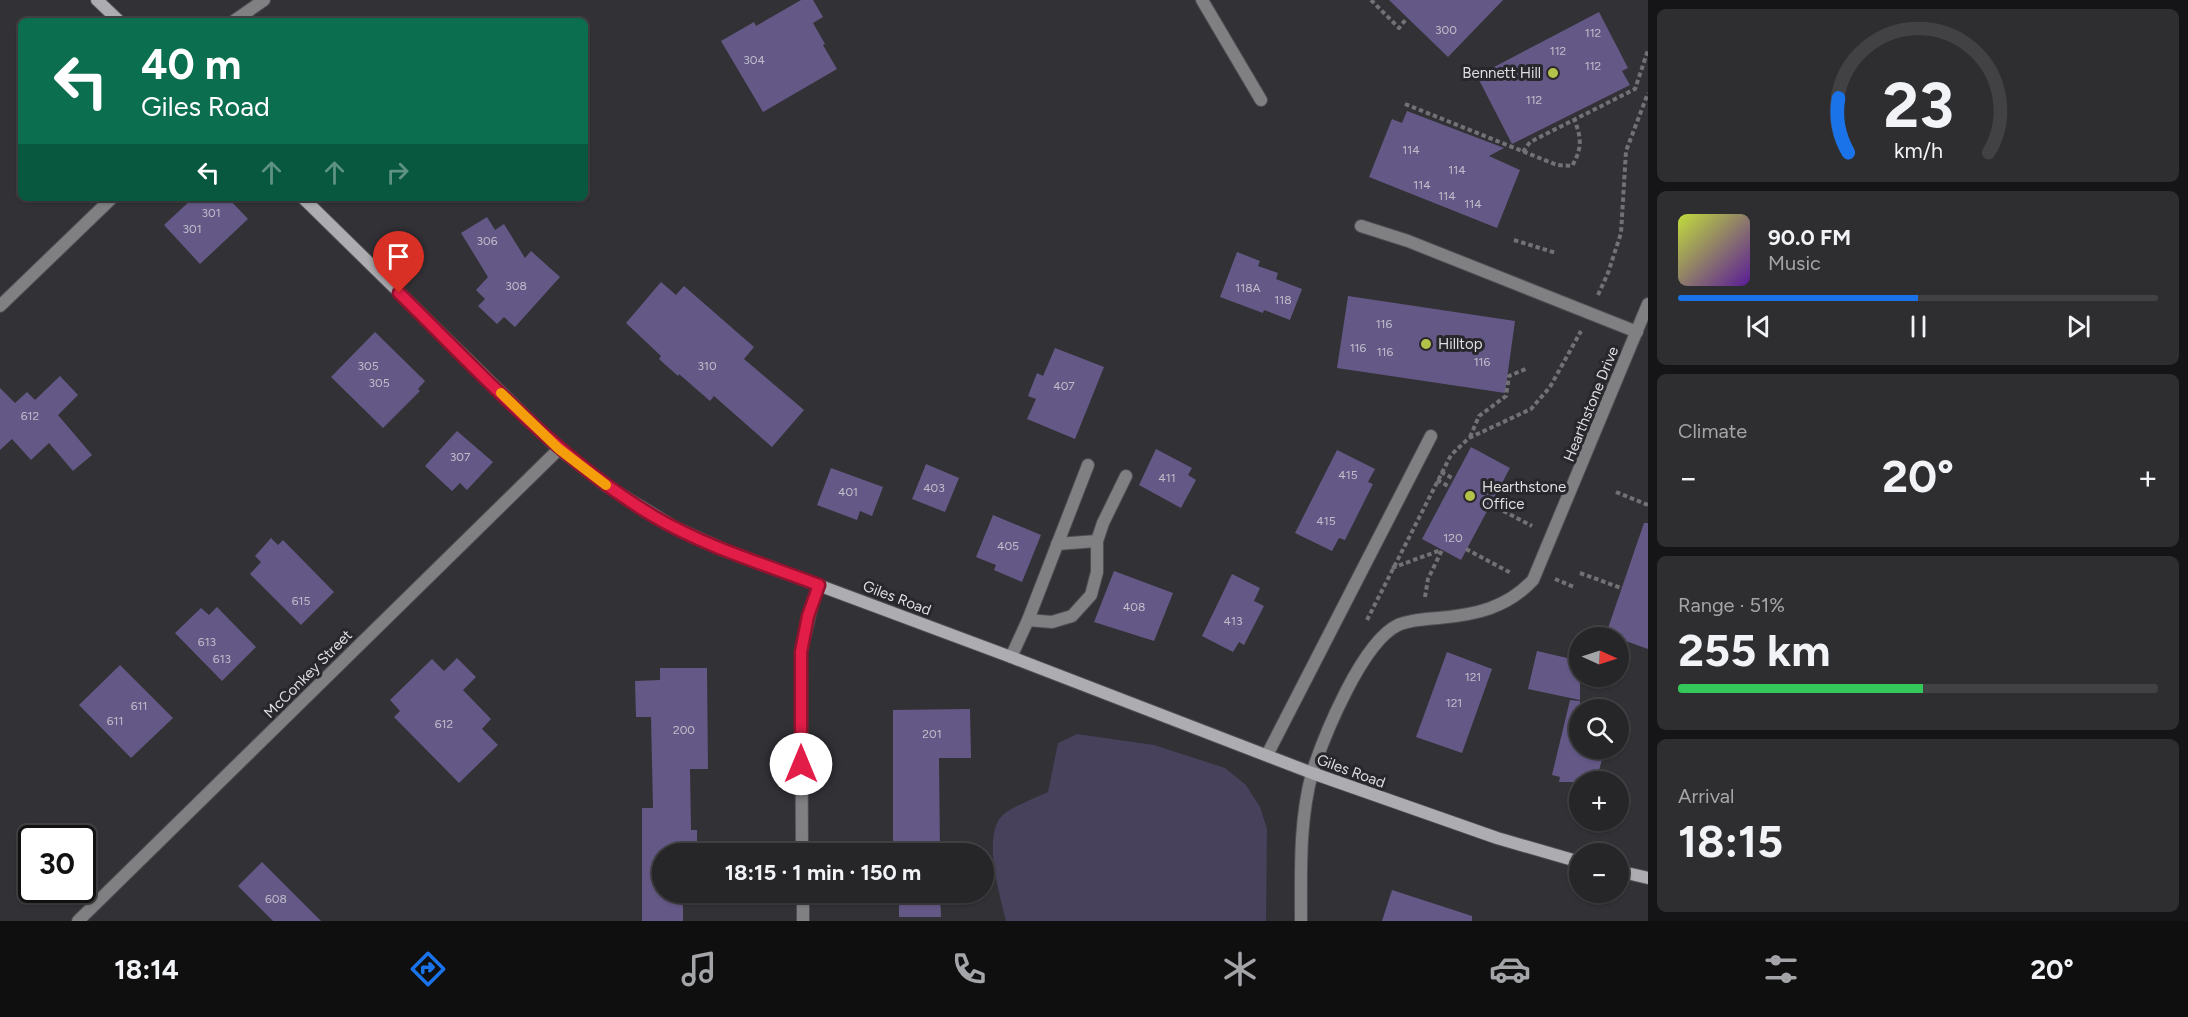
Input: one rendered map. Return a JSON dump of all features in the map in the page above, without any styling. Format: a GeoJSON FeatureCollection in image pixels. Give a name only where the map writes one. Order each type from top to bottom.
{"type":"FeatureCollection","features":[{"type":"Feature","properties":{"kind":"street"},"geometry":{"type":"LineString","coordinates":[[98,0],[117,18]]}},
{"type":"Feature","properties":{"kind":"street"},"geometry":{"type":"LineString","coordinates":[[238,18],[264,0]]}},
{"type":"Feature","properties":{"kind":"street"},"geometry":{"type":"LineString","coordinates":[[1202,0],[1261,100]]}},
{"type":"Feature","properties":{"kind":"street"},"geometry":{"type":"LineString","coordinates":[[0,306],[109,201]]}},
{"type":"Feature","properties":{"kind":"street","name":"Giles Road"},"geometry":{"type":"LineString","coordinates":[[306,201],[559,449],[607,486],[676,528],[727,551],[1312,773],[1497,838],[1569,859]]}},
{"type":"Feature","properties":{"kind":"street"},"geometry":{"type":"LineString","coordinates":[[1361,226],[1408,242],[1637,332]]}},
{"type":"Feature","properties":{"kind":"street","name":"Hearthstone Drive"},"geometry":{"type":"LineString","coordinates":[[1301,921],[1303,815],[1312,773],[1335,712],[1366,658],[1385,634],[1399,624],[1491,609],[1517,596],[1533,580],[1648,304]]}},
{"type":"Feature","properties":{"kind":"street"},"geometry":{"type":"LineString","coordinates":[[1267,755],[1431,436]]}},
{"type":"Feature","properties":{"kind":"street","name":"McConkey Street"},"geometry":{"type":"LineString","coordinates":[[78,921],[559,449]]}},
{"type":"Feature","properties":{"kind":"street"},"geometry":{"type":"LineString","coordinates":[[1011,657],[1028,620],[1088,465]]}},
{"type":"Feature","properties":{"kind":"street"},"geometry":{"type":"LineString","coordinates":[[1028,620],[1052,622],[1072,616],[1091,595],[1097,572],[1097,541],[1103,523],[1126,476]]}},
{"type":"Feature","properties":{"kind":"street"},"geometry":{"type":"LineString","coordinates":[[1057,544],[1097,541]]}},
{"type":"Feature","properties":{"kind":"street"},"geometry":{"type":"LineString","coordinates":[[802,843],[801,652],[807,622],[819,585]]}},
{"type":"Feature","properties":{"kind":"street"},"geometry":{"type":"LineString","coordinates":[[1629,874],[1648,878]]}},
{"type":"Feature","properties":{"kind":"street"},"geometry":{"type":"LineString","coordinates":[[803,903],[803,921]]}},
{"type":"Feature","properties":{"kind":"path"},"geometry":{"type":"LineString","coordinates":[[1371,0],[1399,28],[1407,18]]}},
{"type":"Feature","properties":{"kind":"path"},"geometry":{"type":"LineString","coordinates":[[1523,152],[1530,142],[1635,89],[1648,50]]}},
{"type":"Feature","properties":{"kind":"path"},"geometry":{"type":"LineString","coordinates":[[1596,298],[1608,273],[1621,233],[1626,151],[1648,93]]}},
{"type":"Feature","properties":{"kind":"path"},"geometry":{"type":"LineString","coordinates":[[1405,104],[1557,165],[1572,166],[1580,151],[1578,127],[1574,119]]}},
{"type":"Feature","properties":{"kind":"path"},"geometry":{"type":"LineString","coordinates":[[1514,240],[1556,253]]}},
{"type":"Feature","properties":{"kind":"path"},"geometry":{"type":"LineString","coordinates":[[1365,625],[1451,455],[1469,438],[1531,409],[1550,387],[1583,327]]}},
{"type":"Feature","properties":{"kind":"path"},"geometry":{"type":"LineString","coordinates":[[1469,438],[1479,416],[1506,396],[1509,376],[1528,368]]}},
{"type":"Feature","properties":{"kind":"path"},"geometry":{"type":"LineString","coordinates":[[1441,472],[1454,479]]}},
{"type":"Feature","properties":{"kind":"path"},"geometry":{"type":"LineString","coordinates":[[1437,480],[1450,487]]}},
{"type":"Feature","properties":{"kind":"path"},"geometry":{"type":"LineString","coordinates":[[1616,492],[1648,505]]}},
{"type":"Feature","properties":{"kind":"path"},"geometry":{"type":"LineString","coordinates":[[1490,504],[1538,529]]}},
{"type":"Feature","properties":{"kind":"path"},"geometry":{"type":"LineString","coordinates":[[1466,549],[1515,575]]}},
{"type":"Feature","properties":{"kind":"path"},"geometry":{"type":"LineString","coordinates":[[1392,568],[1442,550],[1428,579]]}},
{"type":"Feature","properties":{"kind":"path"},"geometry":{"type":"LineString","coordinates":[[1580,573],[1622,588]]}},
{"type":"Feature","properties":{"kind":"shaded area"},"geometry":{"type":"Polygon","coordinates":[[[1077,734],[1154,745],[1225,768],[1246,785],[1260,807],[1267,829],[1266,921],[1006,921],[994,867],[993,838],[996,826],[1002,816],[1011,809],[1048,792],[1058,743],[1077,734]]]}},
{"type":"Feature","properties":{"kind":"building"},"geometry":{"type":"Polygon","coordinates":[[[801,0],[813,0],[823,17],[813,23],[837,69],[763,112],[721,41],[754,22],[756,26],[801,0]]]}},
{"type":"Feature","properties":{"kind":"building"},"geometry":{"type":"Polygon","coordinates":[[[1389,0],[1503,0],[1448,57],[1389,0]]]}},
{"type":"Feature","properties":{"kind":"building","name":"Bennett Hill"},"geometry":{"type":"Polygon","coordinates":[[[1599,12],[1628,68],[1622,71],[1630,85],[1512,144],[1477,76],[1599,12]]]}},
{"type":"Feature","properties":{"kind":"building"},"geometry":{"type":"Polygon","coordinates":[[[1407,111],[1504,148],[1489,156],[1520,170],[1497,228],[1369,177],[1392,119],[1402,123],[1407,111]]]}},
{"type":"Feature","properties":{"kind":"building"},"geometry":{"type":"Polygon","coordinates":[[[190,201],[231,201],[248,219],[200,264],[164,225],[190,201]]]}},
{"type":"Feature","properties":{"kind":"building"},"geometry":{"type":"Polygon","coordinates":[[[487,217],[495,230],[504,224],[525,258],[531,251],[560,277],[515,327],[504,317],[497,324],[478,306],[485,299],[476,290],[488,277],[461,233],[487,217]]]}},
{"type":"Feature","properties":{"kind":"building"},"geometry":{"type":"Polygon","coordinates":[[[1237,252],[1260,261],[1258,266],[1278,273],[1276,279],[1302,289],[1290,320],[1220,297],[1237,252]]]}},
{"type":"Feature","properties":{"kind":"building"},"geometry":{"type":"Polygon","coordinates":[[[661,282],[676,295],[684,286],[754,347],[744,359],[804,410],[772,447],[714,396],[710,401],[679,374],[678,376],[659,359],[661,356],[626,323],[661,282]]]}},
{"type":"Feature","properties":{"kind":"building","name":"Hilltop"},"geometry":{"type":"Polygon","coordinates":[[[1348,296],[1515,321],[1505,393],[1337,368],[1348,296]]]}},
{"type":"Feature","properties":{"kind":"building"},"geometry":{"type":"Polygon","coordinates":[[[375,332],[425,381],[418,389],[420,391],[383,428],[331,377],[375,332]]]}},
{"type":"Feature","properties":{"kind":"building"},"geometry":{"type":"Polygon","coordinates":[[[1055,348],[1104,367],[1075,439],[1027,419],[1036,399],[1028,396],[1037,373],[1043,376],[1055,348]]]}},
{"type":"Feature","properties":{"kind":"building"},"geometry":{"type":"Polygon","coordinates":[[[60,376],[78,395],[58,415],[92,455],[73,471],[49,443],[31,460],[12,439],[0,450],[0,388],[15,403],[27,392],[35,400],[60,376]]]}},
{"type":"Feature","properties":{"kind":"building"},"geometry":{"type":"Polygon","coordinates":[[[457,431],[493,462],[467,490],[460,483],[452,491],[425,466],[457,431]]]}},
{"type":"Feature","properties":{"kind":"building","name":"Hearthstone Office"},"geometry":{"type":"Polygon","coordinates":[[[1471,447],[1510,468],[1461,560],[1422,539],[1471,447]]]}},
{"type":"Feature","properties":{"kind":"building"},"geometry":{"type":"Polygon","coordinates":[[[1156,449],[1192,468],[1188,475],[1196,480],[1181,508],[1139,485],[1156,449]]]}},
{"type":"Feature","properties":{"kind":"building"},"geometry":{"type":"Polygon","coordinates":[[[1337,450],[1375,469],[1368,482],[1373,484],[1345,540],[1339,538],[1332,551],[1295,533],[1337,450]]]}},
{"type":"Feature","properties":{"kind":"building"},"geometry":{"type":"Polygon","coordinates":[[[926,464],[959,478],[945,512],[912,499],[926,464]]]}},
{"type":"Feature","properties":{"kind":"building"},"geometry":{"type":"Polygon","coordinates":[[[831,468],[883,487],[872,516],[860,511],[857,520],[817,505],[831,468]]]}},
{"type":"Feature","properties":{"kind":"building"},"geometry":{"type":"Polygon","coordinates":[[[993,515],[1041,535],[1022,582],[994,570],[996,565],[976,557],[993,515]]]}},
{"type":"Feature","properties":{"kind":"building"},"geometry":{"type":"Polygon","coordinates":[[[1644,523],[1648,523],[1648,649],[1629,642],[1629,627],[1608,627],[1644,523]]]}},
{"type":"Feature","properties":{"kind":"building"},"geometry":{"type":"Polygon","coordinates":[[[271,538],[278,545],[283,540],[334,592],[301,625],[250,574],[261,562],[255,556],[271,538]]]}},
{"type":"Feature","properties":{"kind":"building"},"geometry":{"type":"Polygon","coordinates":[[[1114,571],[1173,593],[1154,641],[1094,622],[1114,571]]]}},
{"type":"Feature","properties":{"kind":"building"},"geometry":{"type":"Polygon","coordinates":[[[1232,574],[1260,588],[1254,601],[1264,606],[1244,645],[1239,642],[1233,652],[1202,636],[1232,574]]]}},
{"type":"Feature","properties":{"kind":"building"},"geometry":{"type":"Polygon","coordinates":[[[217,607],[256,647],[222,681],[175,633],[201,608],[209,615],[217,607]]]}},
{"type":"Feature","properties":{"kind":"building"},"geometry":{"type":"Polygon","coordinates":[[[1537,651],[1569,658],[1569,687],[1580,687],[1580,699],[1575,699],[1528,689],[1537,651]]]}},
{"type":"Feature","properties":{"kind":"building"},"geometry":{"type":"Polygon","coordinates":[[[1447,652],[1492,669],[1462,753],[1416,737],[1447,652]]]}},
{"type":"Feature","properties":{"kind":"building"},"geometry":{"type":"Polygon","coordinates":[[[457,658],[476,677],[463,690],[491,719],[482,729],[498,745],[459,783],[394,717],[400,711],[390,700],[432,659],[444,671],[457,658]]]}},
{"type":"Feature","properties":{"kind":"building"},"geometry":{"type":"Polygon","coordinates":[[[120,665],[173,718],[131,758],[79,705],[120,665]]]}},
{"type":"Feature","properties":{"kind":"building"},"geometry":{"type":"Polygon","coordinates":[[[660,668],[707,668],[708,769],[690,769],[691,830],[697,830],[697,843],[652,843],[652,903],[683,903],[683,921],[642,921],[642,808],[653,808],[651,717],[636,717],[635,681],[660,680],[660,668]]]}},
{"type":"Feature","properties":{"kind":"building"},"geometry":{"type":"Polygon","coordinates":[[[1569,704],[1569,759],[1602,759],[1599,771],[1569,771],[1569,782],[1559,782],[1560,777],[1552,775],[1569,704]]]}},
{"type":"Feature","properties":{"kind":"building"},"geometry":{"type":"Polygon","coordinates":[[[970,709],[971,758],[939,758],[940,843],[893,843],[893,710],[970,709]]]}},
{"type":"Feature","properties":{"kind":"building"},"geometry":{"type":"Polygon","coordinates":[[[262,862],[321,921],[273,921],[238,886],[262,862]]]}},
{"type":"Feature","properties":{"kind":"building"},"geometry":{"type":"Polygon","coordinates":[[[1392,890],[1472,916],[1472,921],[1382,921],[1392,890]]]}},
{"type":"Feature","properties":{"kind":"building"},"geometry":{"type":"Polygon","coordinates":[[[899,903],[940,903],[941,917],[899,917],[899,903]]]}},
{"type":"Feature","properties":{"kind":"slow traffic"},"geometry":{"type":"LineString","coordinates":[[501,393],[559,449],[606,485]]}},
{"type":"Feature","properties":{"kind":"place","name":"Bennett Hill"},"geometry":{"type":"Point","coordinates":[1553,73]}},
{"type":"Feature","properties":{"kind":"place","name":"Hilltop"},"geometry":{"type":"Point","coordinates":[1426,344]}},
{"type":"Feature","properties":{"kind":"place","name":"Hearthstone Office"},"geometry":{"type":"Point","coordinates":[1470,496]}},
{"type":"Feature","properties":{"kind":"route"},"geometry":{"type":"LineString","coordinates":[[399,293],[559,449],[607,486],[657,518],[687,533],[727,551],[819,585],[808,616],[801,652],[801,764]]}}]}
